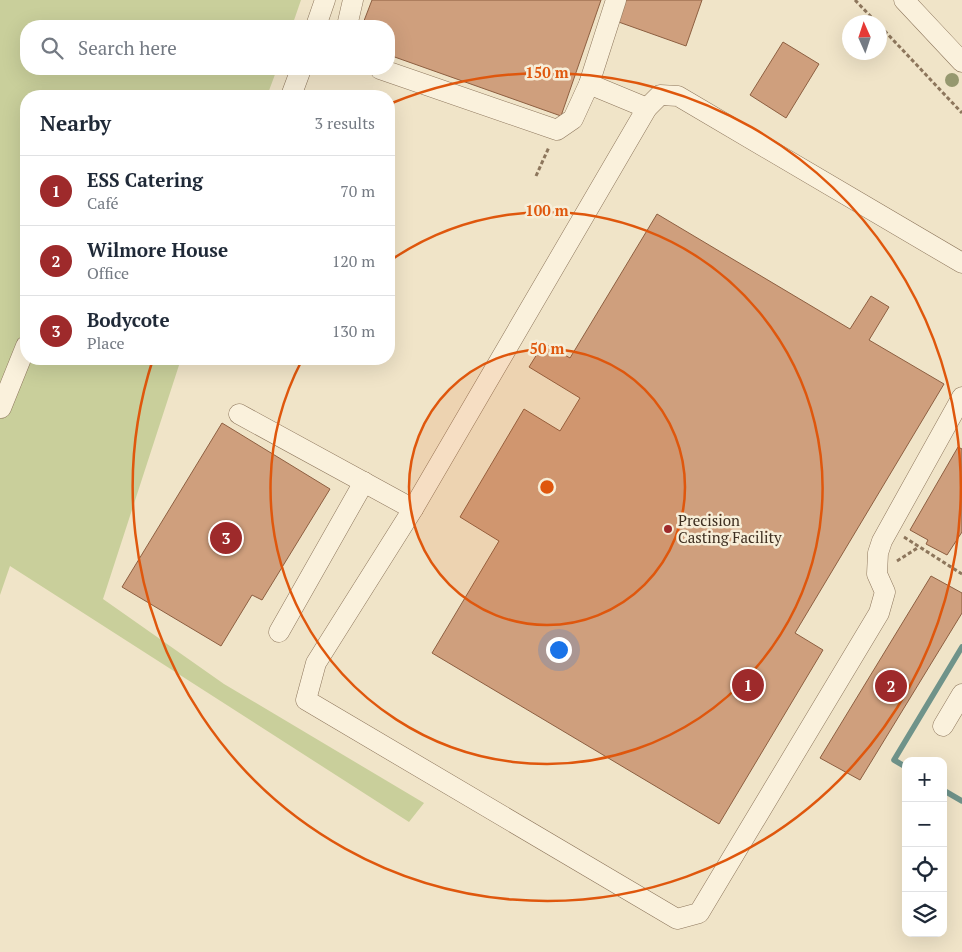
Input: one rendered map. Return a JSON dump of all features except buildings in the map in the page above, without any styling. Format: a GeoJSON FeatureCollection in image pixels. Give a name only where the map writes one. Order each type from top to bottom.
{"type":"FeatureCollection","features":[{"type":"Feature","properties":{"kind":"street"},"geometry":{"type":"LineString","coordinates":[[318,20],[325,0]]}},
{"type":"Feature","properties":{"kind":"street"},"geometry":{"type":"LineString","coordinates":[[349,20],[354,0]]}},
{"type":"Feature","properties":{"kind":"street"},"geometry":{"type":"LineString","coordinates":[[395,74],[557,130],[573,119],[589,84],[616,0]]}},
{"type":"Feature","properties":{"kind":"street"},"geometry":{"type":"LineString","coordinates":[[904,0],[962,62]]}},
{"type":"Feature","properties":{"kind":"street"},"geometry":{"type":"LineString","coordinates":[[293,90],[299,75]]}},
{"type":"Feature","properties":{"kind":"street"},"geometry":{"type":"LineString","coordinates":[[589,84],[647,108]]}},
{"type":"Feature","properties":{"kind":"street"},"geometry":{"type":"LineString","coordinates":[[962,263],[678,96],[660,94],[647,108],[413,508],[316,663],[306,700],[677,919],[699,913],[879,613],[885,592],[877,574],[878,553],[962,397]]}},
{"type":"Feature","properties":{"kind":"street"},"geometry":{"type":"LineString","coordinates":[[1,408],[20,361]]}},
{"type":"Feature","properties":{"kind":"street"},"geometry":{"type":"LineString","coordinates":[[239,414],[413,508]]}},
{"type":"Feature","properties":{"kind":"street"},"geometry":{"type":"LineString","coordinates":[[279,632],[364,482]]}},
{"type":"Feature","properties":{"kind":"street"},"geometry":{"type":"LineString","coordinates":[[943,726],[962,694]]}},
{"type":"Feature","properties":{"kind":"path"},"geometry":{"type":"LineString","coordinates":[[855,0],[869,15]]}},
{"type":"Feature","properties":{"kind":"path"},"geometry":{"type":"LineString","coordinates":[[887,33],[962,113]]}},
{"type":"Feature","properties":{"kind":"path"},"geometry":{"type":"LineString","coordinates":[[536,176],[557,130]]}},
{"type":"Feature","properties":{"kind":"path"},"geometry":{"type":"LineString","coordinates":[[890,528],[962,574]]}},
{"type":"Feature","properties":{"kind":"green space"},"geometry":{"type":"Polygon","coordinates":[[[0,0],[301,0],[294,20],[20,20],[20,75],[275,75],[269,90],[20,90],[20,365],[179,365],[103,599],[224,684],[424,803],[409,822],[10,566],[0,595],[0,0]]]}},
{"type":"Feature","properties":{"kind":"waterway"},"geometry":{"type":"LineString","coordinates":[[902,765],[894,760],[962,647]]}},
{"type":"Feature","properties":{"kind":"waterway"},"geometry":{"type":"LineString","coordinates":[[947,792],[962,801]]}},
{"type":"Feature","properties":{"kind":"place","name":"Precision Casting Facility"},"geometry":{"type":"Point","coordinates":[668,529]}},
{"type":"Feature","properties":{"kind":"place","name":"Bodycote"},"geometry":{"type":"Point","coordinates":[226,538]}},
{"type":"Feature","properties":{"kind":"place","name":"ESS Catering"},"geometry":{"type":"Point","coordinates":[748,685]}},
{"type":"Feature","properties":{"kind":"place","name":"Wilmore House"},"geometry":{"type":"Point","coordinates":[891,686]}}]}
